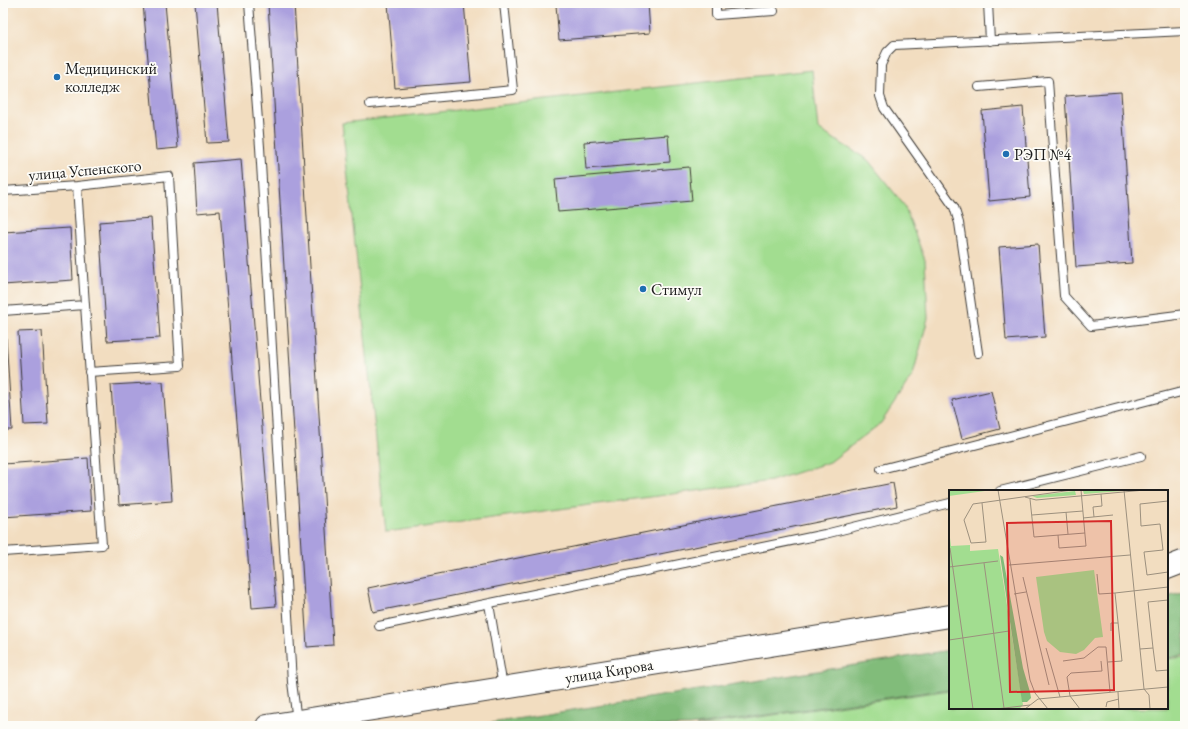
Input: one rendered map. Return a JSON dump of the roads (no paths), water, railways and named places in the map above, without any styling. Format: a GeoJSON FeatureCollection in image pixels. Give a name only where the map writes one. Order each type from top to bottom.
{"type":"FeatureCollection","features":[{"type":"Feature","properties":{"kind":"main road"},"geometry":{"type":"LineString","coordinates":[[1168,568],[1185,561]]}},
{"type":"Feature","properties":{"kind":"main road","name":"улица Кирова"},"geometry":{"type":"LineString","coordinates":[[267,726],[949,616]]}},
{"type":"Feature","properties":{"kind":"lane"},"geometry":{"type":"LineString","coordinates":[[249,3],[261,154],[292,682],[297,722]]}},
{"type":"Feature","properties":{"kind":"lane"},"geometry":{"type":"LineString","coordinates":[[370,104],[513,90],[504,3]]}},
{"type":"Feature","properties":{"kind":"lane"},"geometry":{"type":"LineString","coordinates":[[716,3],[716,15],[774,11]]}},
{"type":"Feature","properties":{"kind":"lane"},"geometry":{"type":"LineString","coordinates":[[988,3],[990,41]]}},
{"type":"Feature","properties":{"kind":"lane"},"geometry":{"type":"LineString","coordinates":[[978,353],[959,222],[954,207],[884,108],[880,96],[880,79],[881,65],[887,52],[894,45],[1185,31]]}},
{"type":"Feature","properties":{"kind":"lane"},"geometry":{"type":"LineString","coordinates":[[979,87],[1048,81],[1064,296],[1091,326],[1185,314]]}},
{"type":"Feature","properties":{"kind":"lane","name":"улица Успенского"},"geometry":{"type":"LineString","coordinates":[[3,191],[77,186],[169,176],[180,366],[89,372]]}},
{"type":"Feature","properties":{"kind":"lane"},"geometry":{"type":"LineString","coordinates":[[3,552],[102,545],[77,186]]}},
{"type":"Feature","properties":{"kind":"lane"},"geometry":{"type":"LineString","coordinates":[[3,311],[85,305]]}},
{"type":"Feature","properties":{"kind":"lane"},"geometry":{"type":"LineString","coordinates":[[881,469],[1185,391]]}},
{"type":"Feature","properties":{"kind":"lane"},"geometry":{"type":"LineString","coordinates":[[1004,490],[1141,456]]}},
{"type":"Feature","properties":{"kind":"lane"},"geometry":{"type":"LineString","coordinates":[[379,626],[825,534],[949,503]]}},
{"type":"Feature","properties":{"kind":"lane"},"geometry":{"type":"LineString","coordinates":[[489,604],[503,688]]}},
{"type":"Feature","properties":{"kind":"place","name":"Медицинский колледж"},"geometry":{"type":"Point","coordinates":[57,77]}},
{"type":"Feature","properties":{"kind":"place","name":"РЭП №4"},"geometry":{"type":"Point","coordinates":[1006,154]}},
{"type":"Feature","properties":{"kind":"place","name":"Стимул"},"geometry":{"type":"Point","coordinates":[643,289]}}]}
